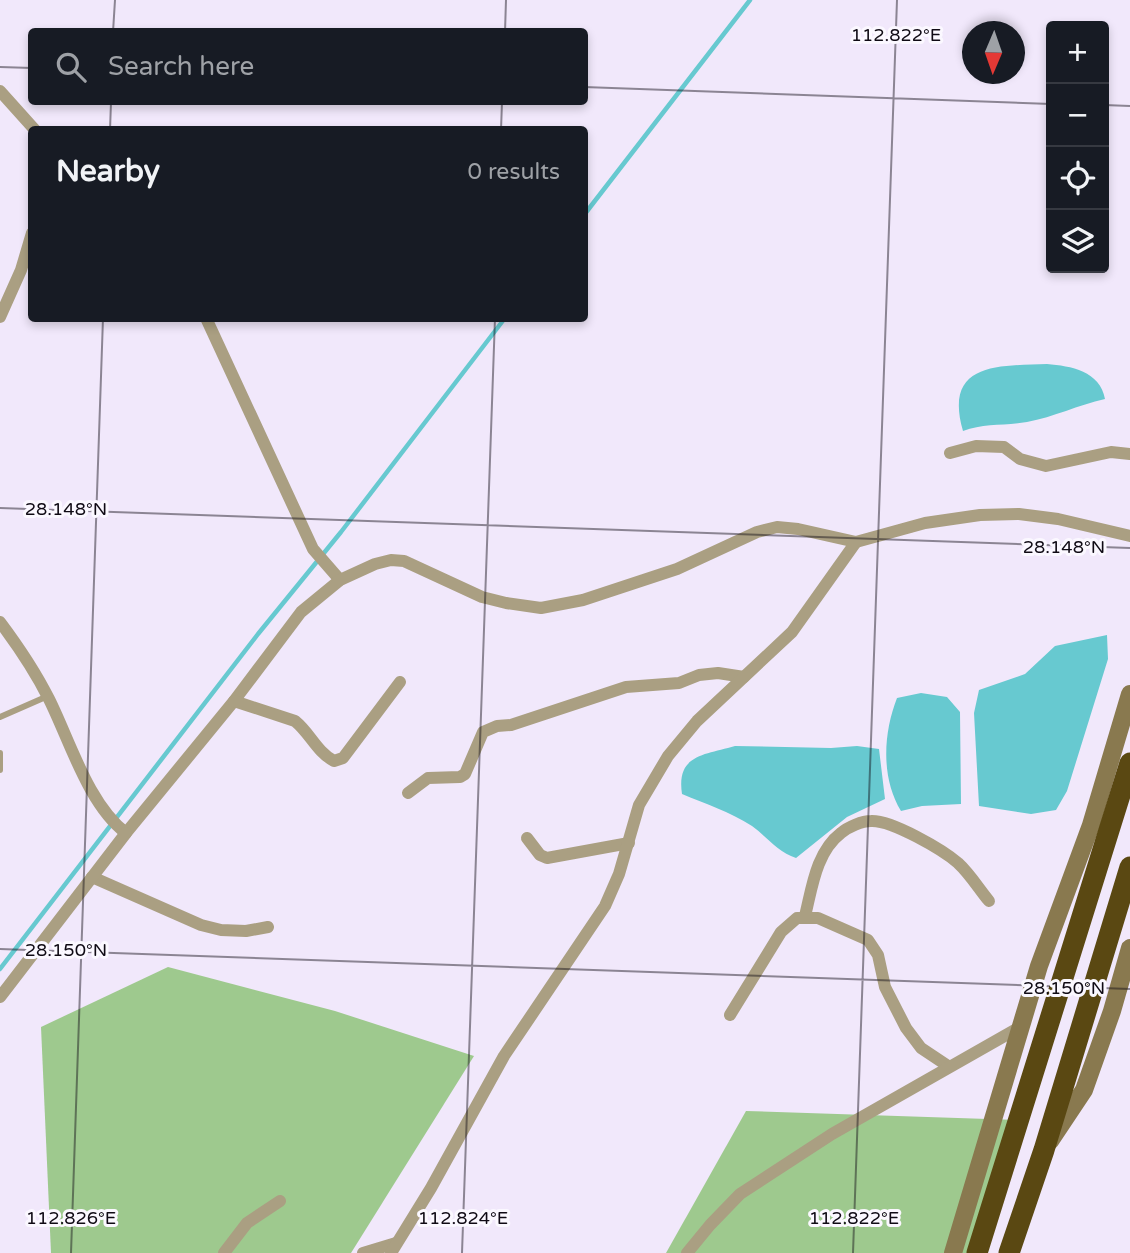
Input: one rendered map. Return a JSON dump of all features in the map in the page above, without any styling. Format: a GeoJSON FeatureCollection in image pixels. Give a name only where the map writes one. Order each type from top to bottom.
{"type":"FeatureCollection","features":[{"type":"Feature","properties":{"kind":"highway"},"geometry":{"type":"LineString","coordinates":[[977,1253],[1130,763]]}},
{"type":"Feature","properties":{"kind":"highway"},"geometry":{"type":"LineString","coordinates":[[1009,1253],[1044,1150],[1130,867]]}},
{"type":"Feature","properties":{"kind":"street"},"geometry":{"type":"LineString","coordinates":[[0,91],[31,126]]}},
{"type":"Feature","properties":{"kind":"street"},"geometry":{"type":"LineString","coordinates":[[0,317],[21,270],[28,246]]}},
{"type":"Feature","properties":{"kind":"street"},"geometry":{"type":"LineString","coordinates":[[208,322],[313,549],[340,580]]}},
{"type":"Feature","properties":{"kind":"street"},"geometry":{"type":"LineString","coordinates":[[950,453],[976,446],[1004,447],[1020,459],[1046,466],[1111,452],[1130,454]]}},
{"type":"Feature","properties":{"kind":"street"},"geometry":{"type":"LineString","coordinates":[[0,998],[92,877],[123,831],[234,701],[301,612],[340,580],[375,564],[391,560],[404,561],[482,597],[541,608],[583,600],[666,573],[757,532],[777,527],[798,528],[856,542],[925,523],[980,515],[1019,514],[1058,519],[1130,536]]}},
{"type":"Feature","properties":{"kind":"street"},"geometry":{"type":"LineString","coordinates":[[363,1253],[393,1248],[431,1188],[504,1056],[605,906],[629,843],[639,805],[668,756],[696,721],[792,632],[856,542]]}},
{"type":"Feature","properties":{"kind":"street"},"geometry":{"type":"LineString","coordinates":[[0,622],[48,696],[90,786],[106,813],[123,831]]}},
{"type":"Feature","properties":{"kind":"street"},"geometry":{"type":"LineString","coordinates":[[408,793],[428,778],[460,777],[465,774],[483,732],[496,726],[511,724],[626,687],[678,683],[699,675],[718,673],[744,677]]}},
{"type":"Feature","properties":{"kind":"street"},"geometry":{"type":"LineString","coordinates":[[234,701],[295,721],[321,754],[334,761],[343,758],[400,682]]}},
{"type":"Feature","properties":{"kind":"street"},"geometry":{"type":"LineString","coordinates":[[953,1253],[1021,1026],[1091,825],[1130,694]]}},
{"type":"Feature","properties":{"kind":"street"},"geometry":{"type":"LineString","coordinates":[[805,916],[816,869],[828,847],[841,833],[872,821],[887,824],[932,844],[960,864],[989,901]]}},
{"type":"Feature","properties":{"kind":"street"},"geometry":{"type":"LineString","coordinates":[[527,838],[540,855],[547,858],[629,843]]}},
{"type":"Feature","properties":{"kind":"street"},"geometry":{"type":"LineString","coordinates":[[92,877],[201,925],[221,930],[246,931],[268,927]]}},
{"type":"Feature","properties":{"kind":"street"},"geometry":{"type":"LineString","coordinates":[[730,1015],[780,932],[797,918],[818,918],[868,940],[878,954],[885,986],[906,1028],[921,1048],[948,1066]]}},
{"type":"Feature","properties":{"kind":"street"},"geometry":{"type":"LineString","coordinates":[[1044,1150],[1084,1090],[1112,1011],[1130,948]]}},
{"type":"Feature","properties":{"kind":"street"},"geometry":{"type":"LineString","coordinates":[[687,1253],[740,1194],[832,1134],[1021,1026]]}},
{"type":"Feature","properties":{"kind":"street"},"geometry":{"type":"LineString","coordinates":[[223,1253],[247,1223],[280,1201]]}},
{"type":"Feature","properties":{"kind":"lane"},"geometry":{"type":"LineString","coordinates":[[0,716],[48,696]]}},
{"type":"Feature","properties":{"kind":"lane"},"geometry":{"type":"LineString","coordinates":[[0,753],[0,770]]}},
{"type":"Feature","properties":{"kind":"green space"},"geometry":{"type":"Polygon","coordinates":[[[168,967],[335,1011],[474,1056],[351,1253],[51,1253],[41,1027],[168,967]]]}},
{"type":"Feature","properties":{"kind":"green space"},"geometry":{"type":"Polygon","coordinates":[[[746,1111],[1019,1120],[967,1253],[666,1253],[746,1111]]]}},
{"type":"Feature","properties":{"kind":"water"},"geometry":{"type":"Polygon","coordinates":[[[1047,364],[1065,366],[1091,376],[1102,390],[1105,399],[1037,420],[963,431],[959,408],[961,392],[968,380],[980,372],[994,368],[1047,364]]]}},
{"type":"Feature","properties":{"kind":"water"},"geometry":{"type":"Polygon","coordinates":[[[1107,635],[1108,659],[1067,791],[1056,810],[1031,814],[979,806],[974,713],[979,690],[1025,674],[1055,646],[1107,635]]]}},
{"type":"Feature","properties":{"kind":"water"},"geometry":{"type":"Polygon","coordinates":[[[921,693],[947,697],[960,712],[961,804],[922,806],[901,811],[887,770],[889,726],[897,698],[921,693]]]}},
{"type":"Feature","properties":{"kind":"water"},"geometry":{"type":"Polygon","coordinates":[[[735,746],[857,746],[879,749],[885,799],[847,817],[796,858],[778,848],[744,821],[682,794],[681,781],[688,764],[695,758],[735,746]]]}},
{"type":"Feature","properties":{"kind":"waterway"},"geometry":{"type":"LineString","coordinates":[[588,210],[750,0]]}},
{"type":"Feature","properties":{"kind":"waterway"},"geometry":{"type":"LineString","coordinates":[[0,969],[502,322]]}}]}
